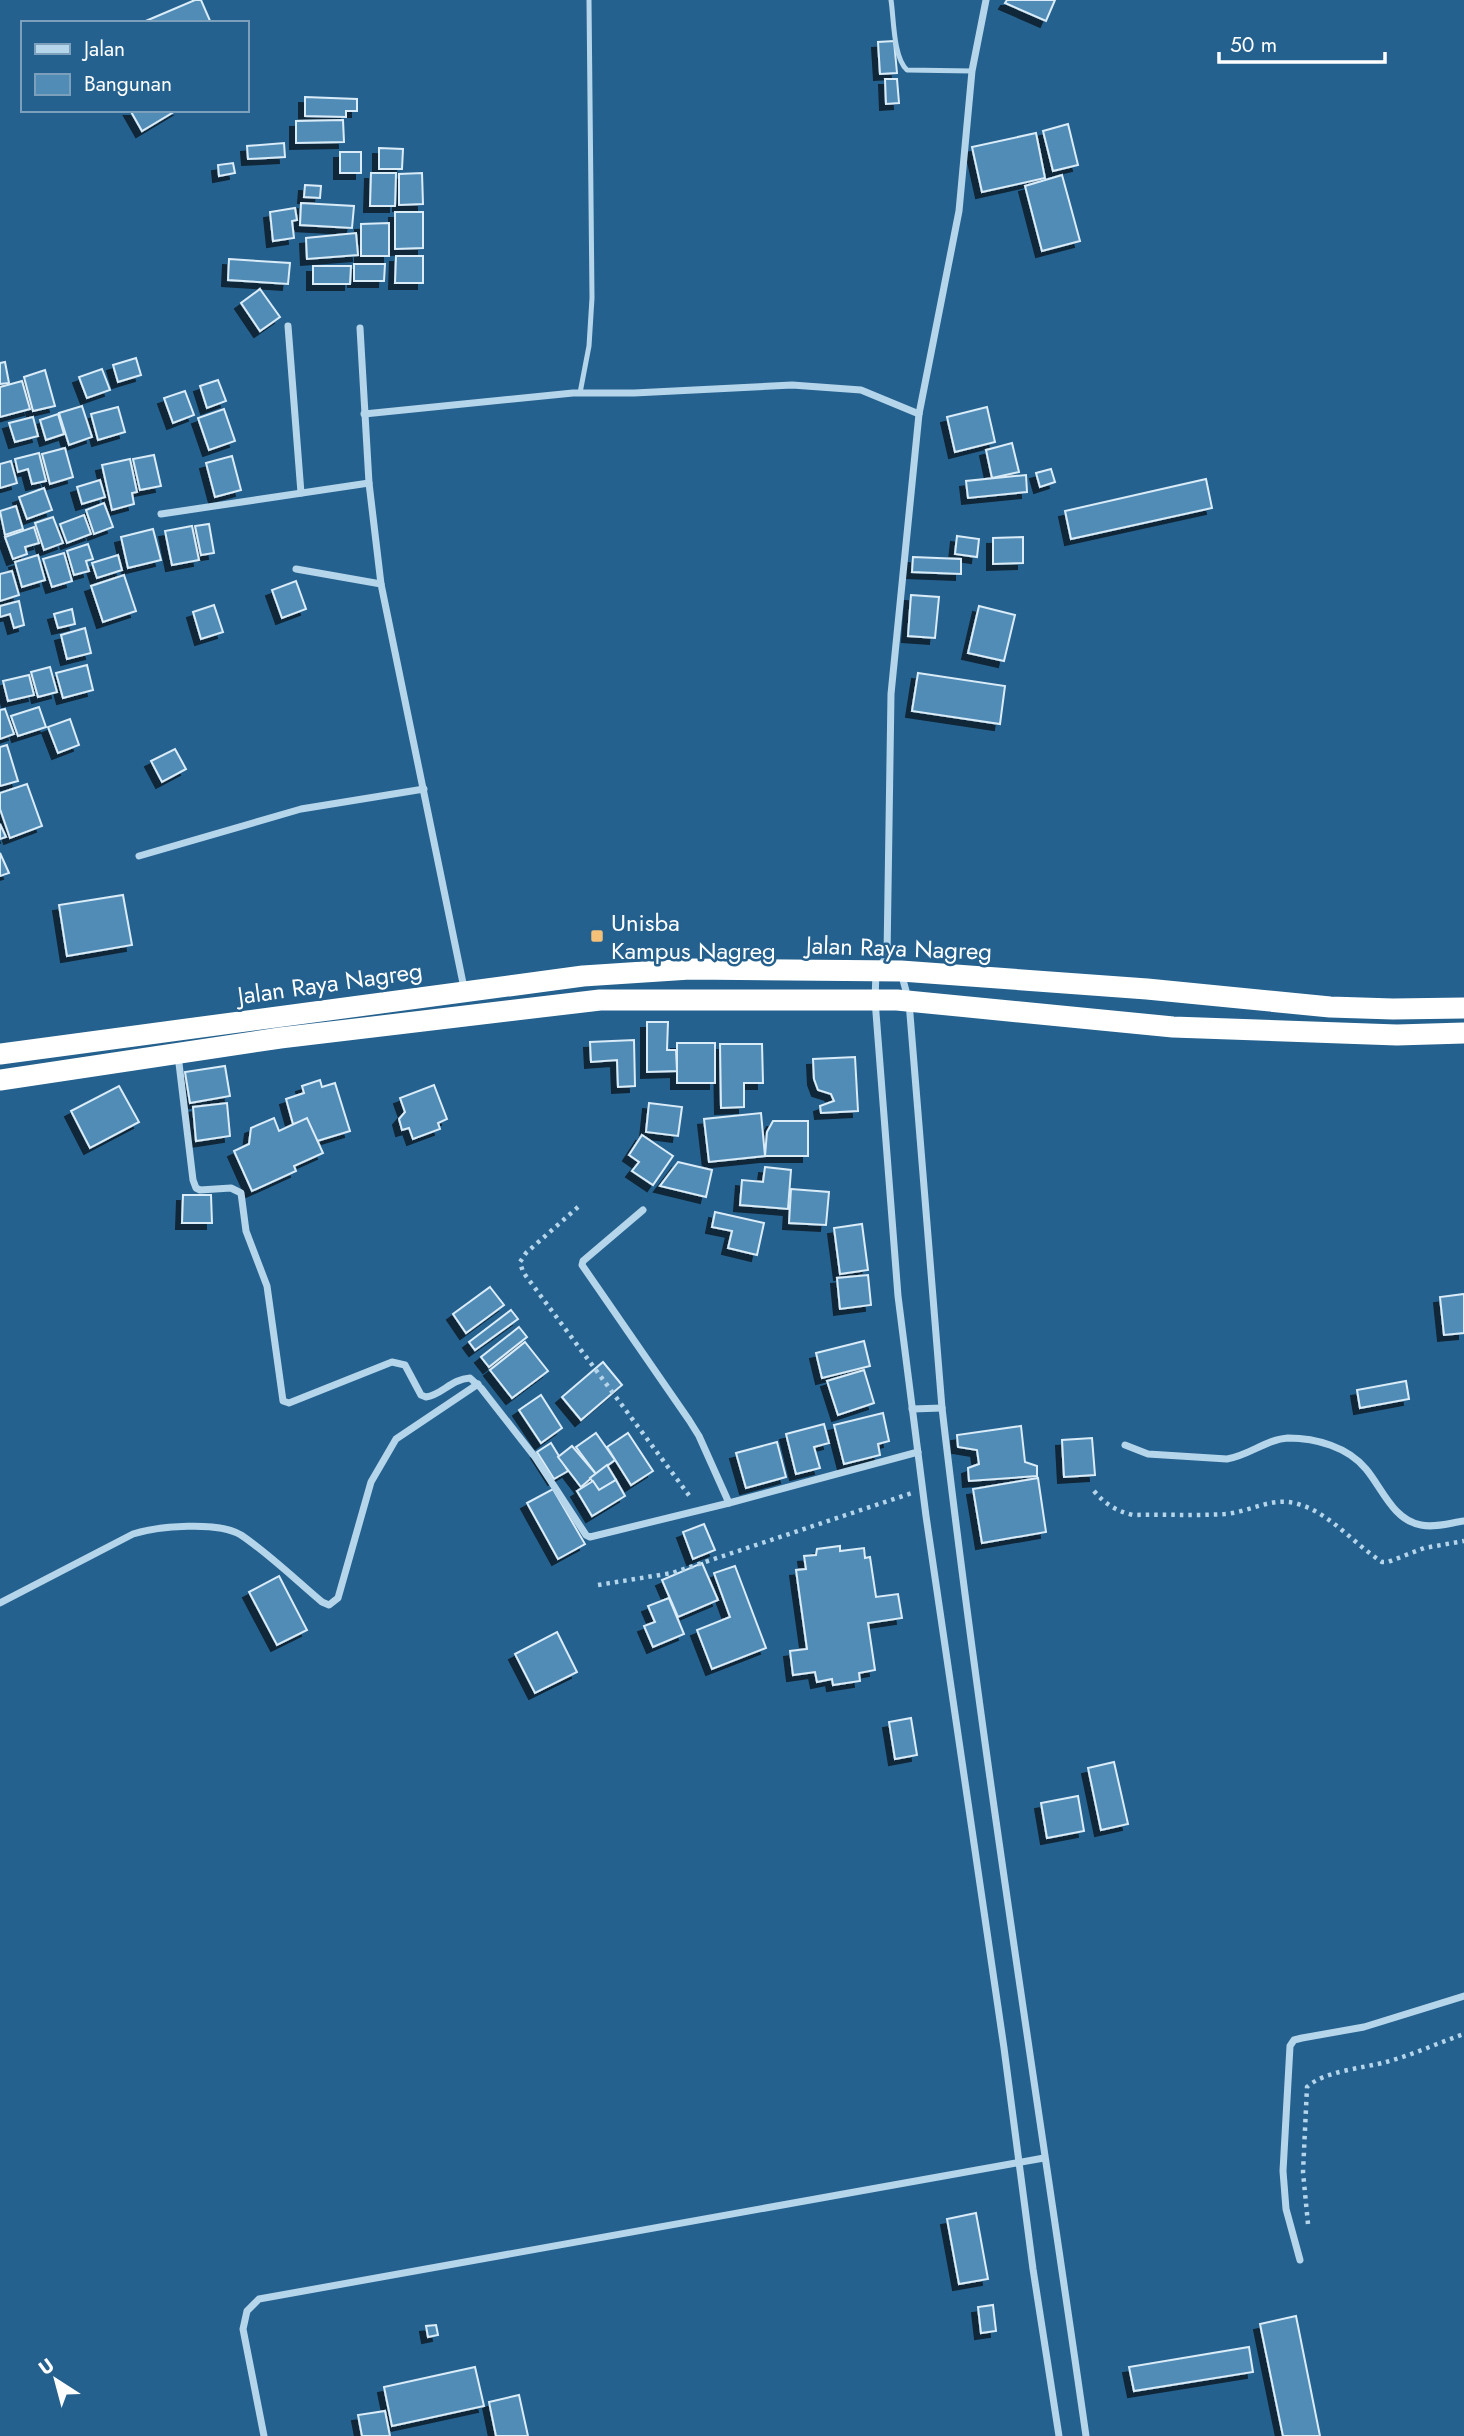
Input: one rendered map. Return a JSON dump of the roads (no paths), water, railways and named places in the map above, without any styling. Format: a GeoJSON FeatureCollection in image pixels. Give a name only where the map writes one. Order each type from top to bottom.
{"type":"FeatureCollection","features":[{"type":"Feature","properties":{"kind":"highway","name":"Jalan Raya Nagreg"},"geometry":{"type":"LineString","coordinates":[[0,1054],[583,976],[690,969],[888,966],[1330,1007],[1464,1008]]}},
{"type":"Feature","properties":{"kind":"highway","name":"Jalan Raya Nagreg"},"geometry":{"type":"LineString","coordinates":[[0,1080],[281,1038],[600,1000],[875,1000],[1173,1027],[1397,1035],[1464,1033]]}},
{"type":"Feature","properties":{"kind":"street"},"geometry":{"type":"LineString","coordinates":[[986,0],[972,71],[959,211],[919,414],[891,694],[888,966],[875,1000],[898,1296],[912,1409],[1059,2436]]}},
{"type":"Feature","properties":{"kind":"street"},"geometry":{"type":"LineString","coordinates":[[288,326],[301,494]]}},
{"type":"Feature","properties":{"kind":"street"},"geometry":{"type":"LineString","coordinates":[[360,328],[369,483],[381,584],[465,992]]}},
{"type":"Feature","properties":{"kind":"street"},"geometry":{"type":"LineString","coordinates":[[364,414],[580,393],[792,385],[861,390],[919,414]]}},
{"type":"Feature","properties":{"kind":"street"},"geometry":{"type":"LineString","coordinates":[[161,514],[369,483]]}},
{"type":"Feature","properties":{"kind":"street"},"geometry":{"type":"LineString","coordinates":[[296,569],[381,584]]}},
{"type":"Feature","properties":{"kind":"street"},"geometry":{"type":"LineString","coordinates":[[139,856],[301,809],[424,789]]}},
{"type":"Feature","properties":{"kind":"street"},"geometry":{"type":"LineString","coordinates":[[888,966],[909,1002],[942,1408],[993,1807],[1086,2436]]}},
{"type":"Feature","properties":{"kind":"street"},"geometry":{"type":"LineString","coordinates":[[177,1053],[193,1180],[196,1188],[200,1190],[235,1188],[242,1197],[246,1231],[267,1286],[283,1401],[289,1403],[392,1362],[405,1365],[421,1395],[426,1397],[433,1396],[462,1378],[470,1378],[478,1384],[535,1457],[586,1535],[590,1537],[918,1452]]}},
{"type":"Feature","properties":{"kind":"street"},"geometry":{"type":"LineString","coordinates":[[643,1210],[583,1261],[582,1265],[699,1436],[729,1503]]}},
{"type":"Feature","properties":{"kind":"street"},"geometry":{"type":"LineString","coordinates":[[0,1603],[133,1534],[148,1530],[209,1526],[239,1534],[329,1605],[338,1598],[371,1482],[396,1439],[478,1384]]}},
{"type":"Feature","properties":{"kind":"street"},"geometry":{"type":"LineString","coordinates":[[912,1409],[942,1408]]}},
{"type":"Feature","properties":{"kind":"street"},"geometry":{"type":"LineString","coordinates":[[1125,1445],[1159,1455],[1227,1459],[1240,1457],[1285,1438],[1333,1445],[1364,1466],[1386,1500],[1410,1522],[1434,1526],[1464,1521]]}},
{"type":"Feature","properties":{"kind":"street"},"geometry":{"type":"LineString","coordinates":[[1300,2260],[1286,2209],[1283,2171],[1290,2046],[1294,2040],[1364,2026],[1464,1996]]}},
{"type":"Feature","properties":{"kind":"street"},"geometry":{"type":"LineString","coordinates":[[264,2436],[243,2329],[247,2311],[259,2299],[1044,2158]]}},
{"type":"Feature","properties":{"kind":"lane"},"geometry":{"type":"LineString","coordinates":[[580,393],[589,346],[592,298],[589,0]]}},
{"type":"Feature","properties":{"kind":"lane"},"geometry":{"type":"LineString","coordinates":[[891,0],[899,58],[906,70],[972,71]]}},
{"type":"Feature","properties":{"kind":"place","name":"Unisba Kampus Nagreg"},"geometry":{"type":"Point","coordinates":[597,936]}}]}
